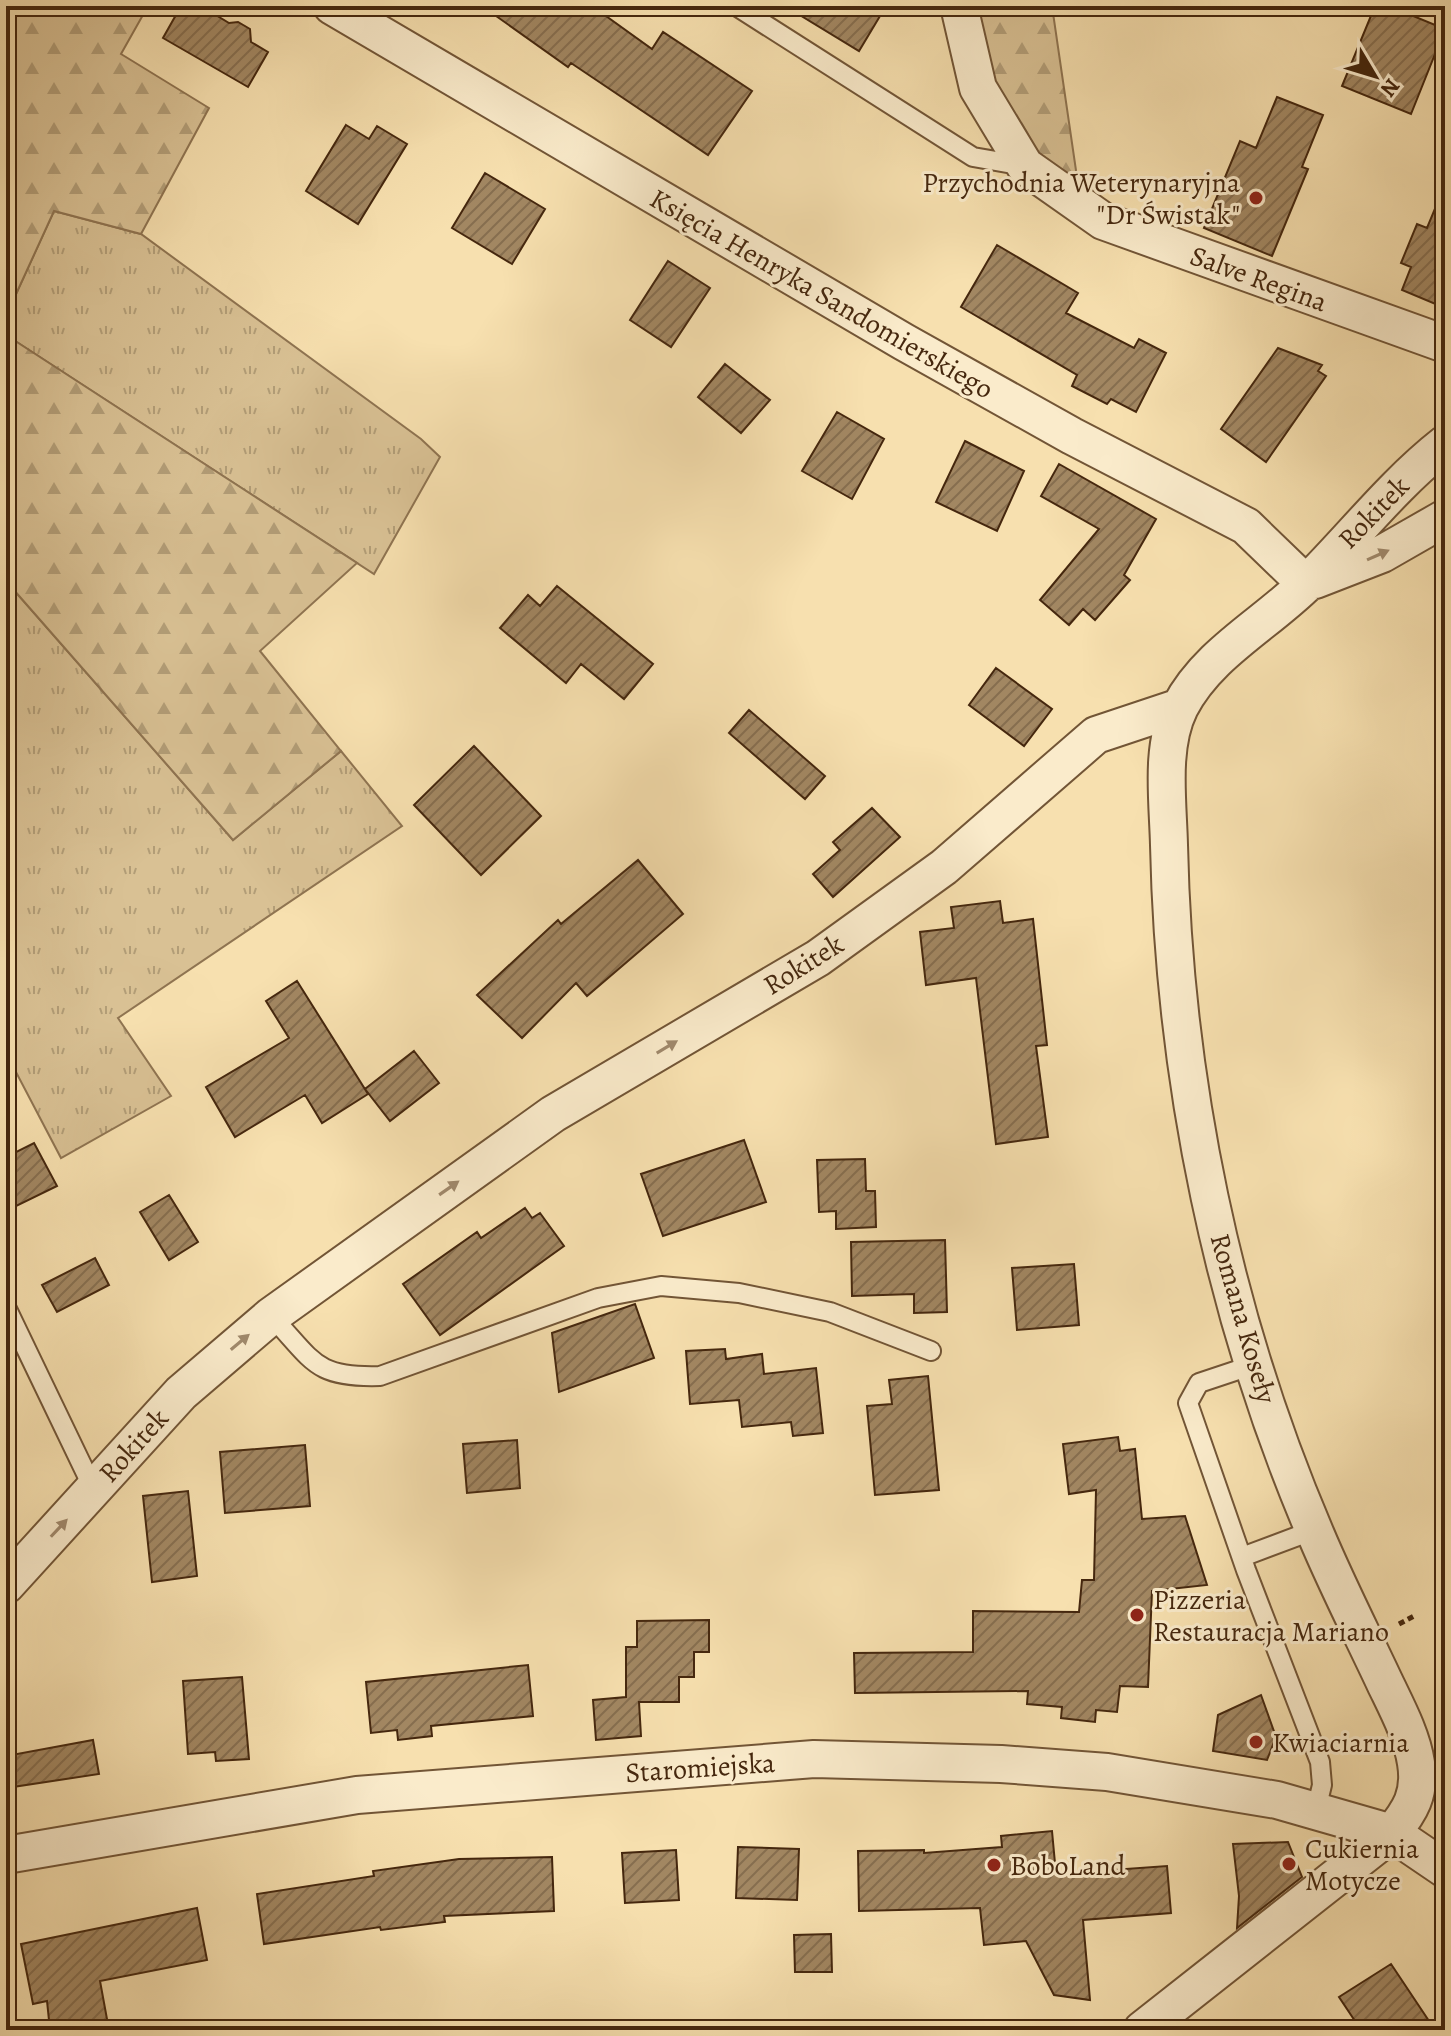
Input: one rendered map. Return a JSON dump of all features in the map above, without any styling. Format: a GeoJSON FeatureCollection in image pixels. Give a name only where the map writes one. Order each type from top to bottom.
{"type":"FeatureCollection","features":[{"type":"Feature","properties":{"kind":"street","name":"Księcia Henryka Sandomierskiego"},"geometry":{"type":"LineString","coordinates":[[332,6],[904,342],[1072,436],[1246,526],[1306,584]]}},
{"type":"Feature","properties":{"kind":"street","name":"Salve Regina"},"geometry":{"type":"LineString","coordinates":[[959,6],[978,88],[1025,166],[1103,221],[1445,344]]}},
{"type":"Feature","properties":{"kind":"street","name":"Rokitek"},"geometry":{"type":"LineString","coordinates":[[6,1585],[181,1393],[271,1316],[553,1114],[818,958],[944,867],[1096,735],[1180,707],[1205,670],[1306,584],[1417,466],[1445,444]]}},
{"type":"Feature","properties":{"kind":"street","name":"Rokitek"},"geometry":{"type":"LineString","coordinates":[[1306,584],[1382,554],[1445,518]]}},
{"type":"Feature","properties":{"kind":"street","name":"Romana Koseły"},"geometry":{"type":"LineString","coordinates":[[1142,2030],[1392,1833],[1414,1807],[1417,1764],[1400,1715],[1314,1530],[1253,1365],[1215,1216],[1184,1060],[1170,896],[1167,779],[1170,734],[1180,707]]}},
{"type":"Feature","properties":{"kind":"street","name":"Staromiejska"},"geometry":{"type":"LineString","coordinates":[[6,1855],[357,1795],[814,1759],[1001,1764],[1107,1772],[1277,1800],[1392,1833]]}},
{"type":"Feature","properties":{"kind":"street"},"geometry":{"type":"LineString","coordinates":[[1392,1833],[1445,1869]]}},
{"type":"Feature","properties":{"kind":"lane"},"geometry":{"type":"LineString","coordinates":[[736,6],[973,157],[1025,166]]}},
{"type":"Feature","properties":{"kind":"lane"},"geometry":{"type":"LineString","coordinates":[[271,1316],[323,1371],[343,1377],[380,1376],[598,1298],[661,1286],[739,1293],[830,1312],[931,1351]]}},
{"type":"Feature","properties":{"kind":"lane"},"geometry":{"type":"LineString","coordinates":[[6,1307],[94,1490]]}},
{"type":"Feature","properties":{"kind":"lane"},"geometry":{"type":"LineString","coordinates":[[1253,1365],[1199,1383],[1188,1403],[1242,1557],[1320,1762],[1322,1785],[1316,1810]]}},
{"type":"Feature","properties":{"kind":"lane"},"geometry":{"type":"LineString","coordinates":[[1242,1557],[1314,1530]]}},
{"type":"Feature","properties":{"kind":"path"},"geometry":{"type":"LineString","coordinates":[[1445,1579],[1445,1587]]}},
{"type":"Feature","properties":{"kind":"path"},"geometry":{"type":"LineString","coordinates":[[1398,1625],[1416,1615]]}},
{"type":"Feature","properties":{"kind":"green space"},"geometry":{"type":"Polygon","coordinates":[[[13,6],[148,6],[121,54],[209,108],[141,234],[54,211],[6,316],[6,21],[13,6]]]}},
{"type":"Feature","properties":{"kind":"green space"},"geometry":{"type":"Polygon","coordinates":[[[974,6],[1052,6],[1079,191],[1036,157],[992,82],[974,6]]]}},
{"type":"Feature","properties":{"kind":"green space"},"geometry":{"type":"Polygon","coordinates":[[[54,211],[141,234],[421,439],[440,457],[374,574],[6,335],[6,316],[54,211]]]}},
{"type":"Feature","properties":{"kind":"green space"},"geometry":{"type":"Polygon","coordinates":[[[6,335],[357,563],[260,651],[341,751],[233,840],[6,581],[6,335]]]}},
{"type":"Feature","properties":{"kind":"green space"},"geometry":{"type":"Polygon","coordinates":[[[6,581],[233,840],[341,751],[402,826],[118,1018],[171,1096],[61,1158],[6,1053],[6,581]]]}},
{"type":"Feature","properties":{"kind":"building"},"geometry":{"type":"Polygon","coordinates":[[[181,6],[201,6],[229,23],[238,22],[250,29],[251,42],[268,52],[248,87],[163,38],[181,6]]]}},
{"type":"Feature","properties":{"kind":"building"},"geometry":{"type":"Polygon","coordinates":[[[482,6],[592,6],[652,49],[663,32],[752,91],[708,155],[571,63],[568,67],[482,6]]]}},
{"type":"Feature","properties":{"kind":"building"},"geometry":{"type":"Polygon","coordinates":[[[785,6],[886,6],[859,51],[785,6]]]}},
{"type":"Feature","properties":{"kind":"building"},"geometry":{"type":"Polygon","coordinates":[[[1375,6],[1389,6],[1445,29],[1411,114],[1342,86],[1375,6]]]}},
{"type":"Feature","properties":{"kind":"building","name":"Przychodnia Weterynaryjna \"Dr Świstak\""},"geometry":{"type":"Polygon","coordinates":[[[1277,97],[1323,115],[1302,167],[1308,169],[1272,256],[1204,228],[1240,141],[1256,148],[1277,97]]]}},
{"type":"Feature","properties":{"kind":"building"},"geometry":{"type":"Polygon","coordinates":[[[346,125],[369,139],[377,126],[407,144],[358,224],[306,191],[346,125]]]}},
{"type":"Feature","properties":{"kind":"building"},"geometry":{"type":"Polygon","coordinates":[[[485,173],[545,209],[512,264],[452,228],[485,173]]]}},
{"type":"Feature","properties":{"kind":"building"},"geometry":{"type":"Polygon","coordinates":[[[1444,187],[1445,308],[1402,290],[1411,267],[1401,263],[1417,224],[1427,228],[1444,187]]]}},
{"type":"Feature","properties":{"kind":"building"},"geometry":{"type":"Polygon","coordinates":[[[997,245],[1078,293],[1066,313],[1134,348],[1139,339],[1166,353],[1136,412],[1111,399],[1107,404],[1072,386],[1077,375],[961,307],[997,245]]]}},
{"type":"Feature","properties":{"kind":"building"},"geometry":{"type":"Polygon","coordinates":[[[668,261],[710,288],[671,347],[630,320],[668,261]]]}},
{"type":"Feature","properties":{"kind":"building"},"geometry":{"type":"Polygon","coordinates":[[[1278,348],[1322,365],[1318,371],[1326,376],[1266,462],[1221,429],[1278,348]]]}},
{"type":"Feature","properties":{"kind":"building"},"geometry":{"type":"Polygon","coordinates":[[[725,364],[770,400],[741,433],[698,397],[725,364]]]}},
{"type":"Feature","properties":{"kind":"building"},"geometry":{"type":"Polygon","coordinates":[[[837,412],[884,439],[852,499],[802,471],[837,412]]]}},
{"type":"Feature","properties":{"kind":"building"},"geometry":{"type":"Polygon","coordinates":[[[965,441],[1024,471],[997,531],[936,502],[965,441]]]}},
{"type":"Feature","properties":{"kind":"building"},"geometry":{"type":"Polygon","coordinates":[[[1059,464],[1156,519],[1124,575],[1130,580],[1095,620],[1083,609],[1069,625],[1040,600],[1099,529],[1041,496],[1059,464]]]}},
{"type":"Feature","properties":{"kind":"building"},"geometry":{"type":"Polygon","coordinates":[[[557,586],[653,664],[624,699],[581,664],[566,683],[500,628],[528,595],[540,606],[557,586]]]}},
{"type":"Feature","properties":{"kind":"building"},"geometry":{"type":"Polygon","coordinates":[[[996,668],[1052,709],[1024,746],[969,705],[996,668]]]}},
{"type":"Feature","properties":{"kind":"building"},"geometry":{"type":"Polygon","coordinates":[[[749,710],[825,776],[805,799],[729,733],[749,710]]]}},
{"type":"Feature","properties":{"kind":"building"},"geometry":{"type":"Polygon","coordinates":[[[474,746],[541,816],[481,875],[414,805],[474,746]]]}},
{"type":"Feature","properties":{"kind":"building"},"geometry":{"type":"Polygon","coordinates":[[[872,808],[900,837],[833,897],[813,874],[840,850],[833,842],[872,808]]]}},
{"type":"Feature","properties":{"kind":"building"},"geometry":{"type":"Polygon","coordinates":[[[638,860],[683,914],[587,996],[576,983],[522,1038],[477,995],[558,920],[561,924],[638,860]]]}},
{"type":"Feature","properties":{"kind":"building"},"geometry":{"type":"Polygon","coordinates":[[[1000,901],[1003,923],[1033,919],[1047,1045],[1036,1046],[1048,1137],[996,1144],[976,978],[926,985],[920,932],[954,928],[951,907],[1000,901]]]}},
{"type":"Feature","properties":{"kind":"building"},"geometry":{"type":"Polygon","coordinates":[[[297,981],[368,1094],[322,1123],[305,1095],[235,1137],[206,1087],[289,1038],[266,1001],[297,981]]]}},
{"type":"Feature","properties":{"kind":"building"},"geometry":{"type":"Polygon","coordinates":[[[414,1051],[439,1083],[390,1121],[365,1089],[414,1051]]]}},
{"type":"Feature","properties":{"kind":"building"},"geometry":{"type":"Polygon","coordinates":[[[744,1140],[766,1202],[663,1236],[641,1174],[744,1140]]]}},
{"type":"Feature","properties":{"kind":"building"},"geometry":{"type":"Polygon","coordinates":[[[34,1143],[57,1186],[6,1211],[6,1157],[34,1143]]]}},
{"type":"Feature","properties":{"kind":"building"},"geometry":{"type":"Polygon","coordinates":[[[865,1159],[866,1191],[875,1191],[876,1227],[836,1229],[836,1211],[819,1212],[817,1160],[865,1159]]]}},
{"type":"Feature","properties":{"kind":"building"},"geometry":{"type":"Polygon","coordinates":[[[169,1195],[198,1242],[169,1260],[140,1212],[169,1195]]]}},
{"type":"Feature","properties":{"kind":"building"},"geometry":{"type":"Polygon","coordinates":[[[525,1208],[532,1218],[540,1213],[564,1246],[440,1335],[403,1284],[477,1232],[481,1238],[525,1208]]]}},
{"type":"Feature","properties":{"kind":"building"},"geometry":{"type":"Polygon","coordinates":[[[945,1240],[947,1312],[914,1313],[914,1294],[852,1296],[851,1242],[945,1240]]]}},
{"type":"Feature","properties":{"kind":"building"},"geometry":{"type":"Polygon","coordinates":[[[95,1258],[109,1285],[57,1312],[42,1285],[95,1258]]]}},
{"type":"Feature","properties":{"kind":"building"},"geometry":{"type":"Polygon","coordinates":[[[1074,1264],[1079,1325],[1017,1330],[1012,1268],[1074,1264]]]}},
{"type":"Feature","properties":{"kind":"building"},"geometry":{"type":"Polygon","coordinates":[[[635,1304],[654,1358],[559,1392],[552,1333],[635,1304]]]}},
{"type":"Feature","properties":{"kind":"building"},"geometry":{"type":"Polygon","coordinates":[[[725,1349],[726,1359],[762,1354],[764,1374],[816,1368],[823,1433],[793,1436],[791,1422],[742,1427],[739,1400],[690,1404],[686,1351],[725,1349]]]}},
{"type":"Feature","properties":{"kind":"building"},"geometry":{"type":"Polygon","coordinates":[[[928,1376],[939,1490],[875,1495],[867,1406],[892,1404],[889,1380],[928,1376]]]}},
{"type":"Feature","properties":{"kind":"building"},"geometry":{"type":"Polygon","coordinates":[[[1118,1437],[1120,1451],[1135,1449],[1142,1519],[1185,1516],[1207,1585],[1152,1591],[1148,1687],[1120,1686],[1117,1712],[1096,1710],[1095,1722],[1061,1718],[1062,1707],[1027,1704],[1028,1691],[855,1693],[854,1653],[973,1652],[973,1611],[1079,1612],[1082,1580],[1094,1580],[1096,1490],[1069,1494],[1063,1444],[1118,1437]]]}},
{"type":"Feature","properties":{"kind":"building"},"geometry":{"type":"Polygon","coordinates":[[[517,1440],[520,1488],[467,1493],[463,1444],[517,1440]]]}},
{"type":"Feature","properties":{"kind":"building"},"geometry":{"type":"Polygon","coordinates":[[[305,1445],[310,1506],[225,1513],[220,1452],[305,1445]]]}},
{"type":"Feature","properties":{"kind":"building"},"geometry":{"type":"Polygon","coordinates":[[[188,1491],[197,1576],[152,1582],[143,1496],[188,1491]]]}},
{"type":"Feature","properties":{"kind":"building"},"geometry":{"type":"Polygon","coordinates":[[[709,1620],[709,1652],[694,1652],[694,1677],[679,1677],[679,1702],[639,1702],[641,1736],[596,1740],[593,1700],[626,1697],[626,1647],[637,1647],[637,1621],[709,1620]]]}},
{"type":"Feature","properties":{"kind":"building"},"geometry":{"type":"Polygon","coordinates":[[[528,1665],[533,1716],[431,1726],[432,1736],[398,1740],[397,1730],[371,1733],[366,1682],[528,1665]]]}},
{"type":"Feature","properties":{"kind":"building"},"geometry":{"type":"Polygon","coordinates":[[[242,1677],[249,1759],[216,1761],[215,1752],[188,1754],[183,1681],[242,1677]]]}},
{"type":"Feature","properties":{"kind":"building"},"geometry":{"type":"Polygon","coordinates":[[[1261,1695],[1276,1737],[1267,1760],[1213,1751],[1218,1715],[1261,1695]]]}},
{"type":"Feature","properties":{"kind":"building"},"geometry":{"type":"Polygon","coordinates":[[[93,1740],[99,1774],[6,1788],[6,1756],[93,1740]]]}},
{"type":"Feature","properties":{"kind":"building"},"geometry":{"type":"Polygon","coordinates":[[[1052,1831],[1056,1874],[1167,1866],[1171,1913],[1083,1920],[1090,2000],[1054,1995],[1026,1941],[984,1945],[980,1908],[859,1911],[858,1851],[924,1850],[924,1853],[1002,1847],[1001,1836],[1052,1831]]]}},
{"type":"Feature","properties":{"kind":"building"},"geometry":{"type":"Polygon","coordinates":[[[1288,1842],[1302,1877],[1237,1928],[1239,1896],[1233,1844],[1288,1842]]]}},
{"type":"Feature","properties":{"kind":"building"},"geometry":{"type":"Polygon","coordinates":[[[738,1847],[799,1849],[797,1900],[736,1898],[738,1847]]]}},
{"type":"Feature","properties":{"kind":"building"},"geometry":{"type":"Polygon","coordinates":[[[676,1850],[679,1900],[625,1903],[622,1853],[676,1850]]]}},
{"type":"Feature","properties":{"kind":"building"},"geometry":{"type":"Polygon","coordinates":[[[552,1857],[554,1911],[444,1916],[445,1922],[381,1930],[380,1927],[264,1944],[257,1894],[374,1876],[373,1871],[459,1859],[552,1857]]]}},
{"type":"Feature","properties":{"kind":"building"},"geometry":{"type":"Polygon","coordinates":[[[197,1908],[207,1960],[100,1981],[109,2030],[50,2030],[47,2001],[33,2004],[21,1944],[197,1908]]]}},
{"type":"Feature","properties":{"kind":"building"},"geometry":{"type":"Polygon","coordinates":[[[831,1934],[832,1972],[795,1972],[794,1935],[831,1934]]]}},
{"type":"Feature","properties":{"kind":"building"},"geometry":{"type":"Polygon","coordinates":[[[1391,1964],[1435,2030],[1361,2030],[1339,1997],[1391,1964]]]}},
{"type":"Feature","properties":{"kind":"place","name":"Przychodnia Weterynaryjna \"Dr Świstak\""},"geometry":{"type":"Point","coordinates":[1256,198]}},
{"type":"Feature","properties":{"kind":"place","name":"Pizzeria Restauracja Mariano"},"geometry":{"type":"Point","coordinates":[1137,1615]}},
{"type":"Feature","properties":{"kind":"place","name":"Kwiaciarnia"},"geometry":{"type":"Point","coordinates":[1256,1742]}},
{"type":"Feature","properties":{"kind":"place","name":"Cukiernia Motycze"},"geometry":{"type":"Point","coordinates":[1289,1864]}},
{"type":"Feature","properties":{"kind":"place","name":"BoboLand"},"geometry":{"type":"Point","coordinates":[994,1865]}}]}
